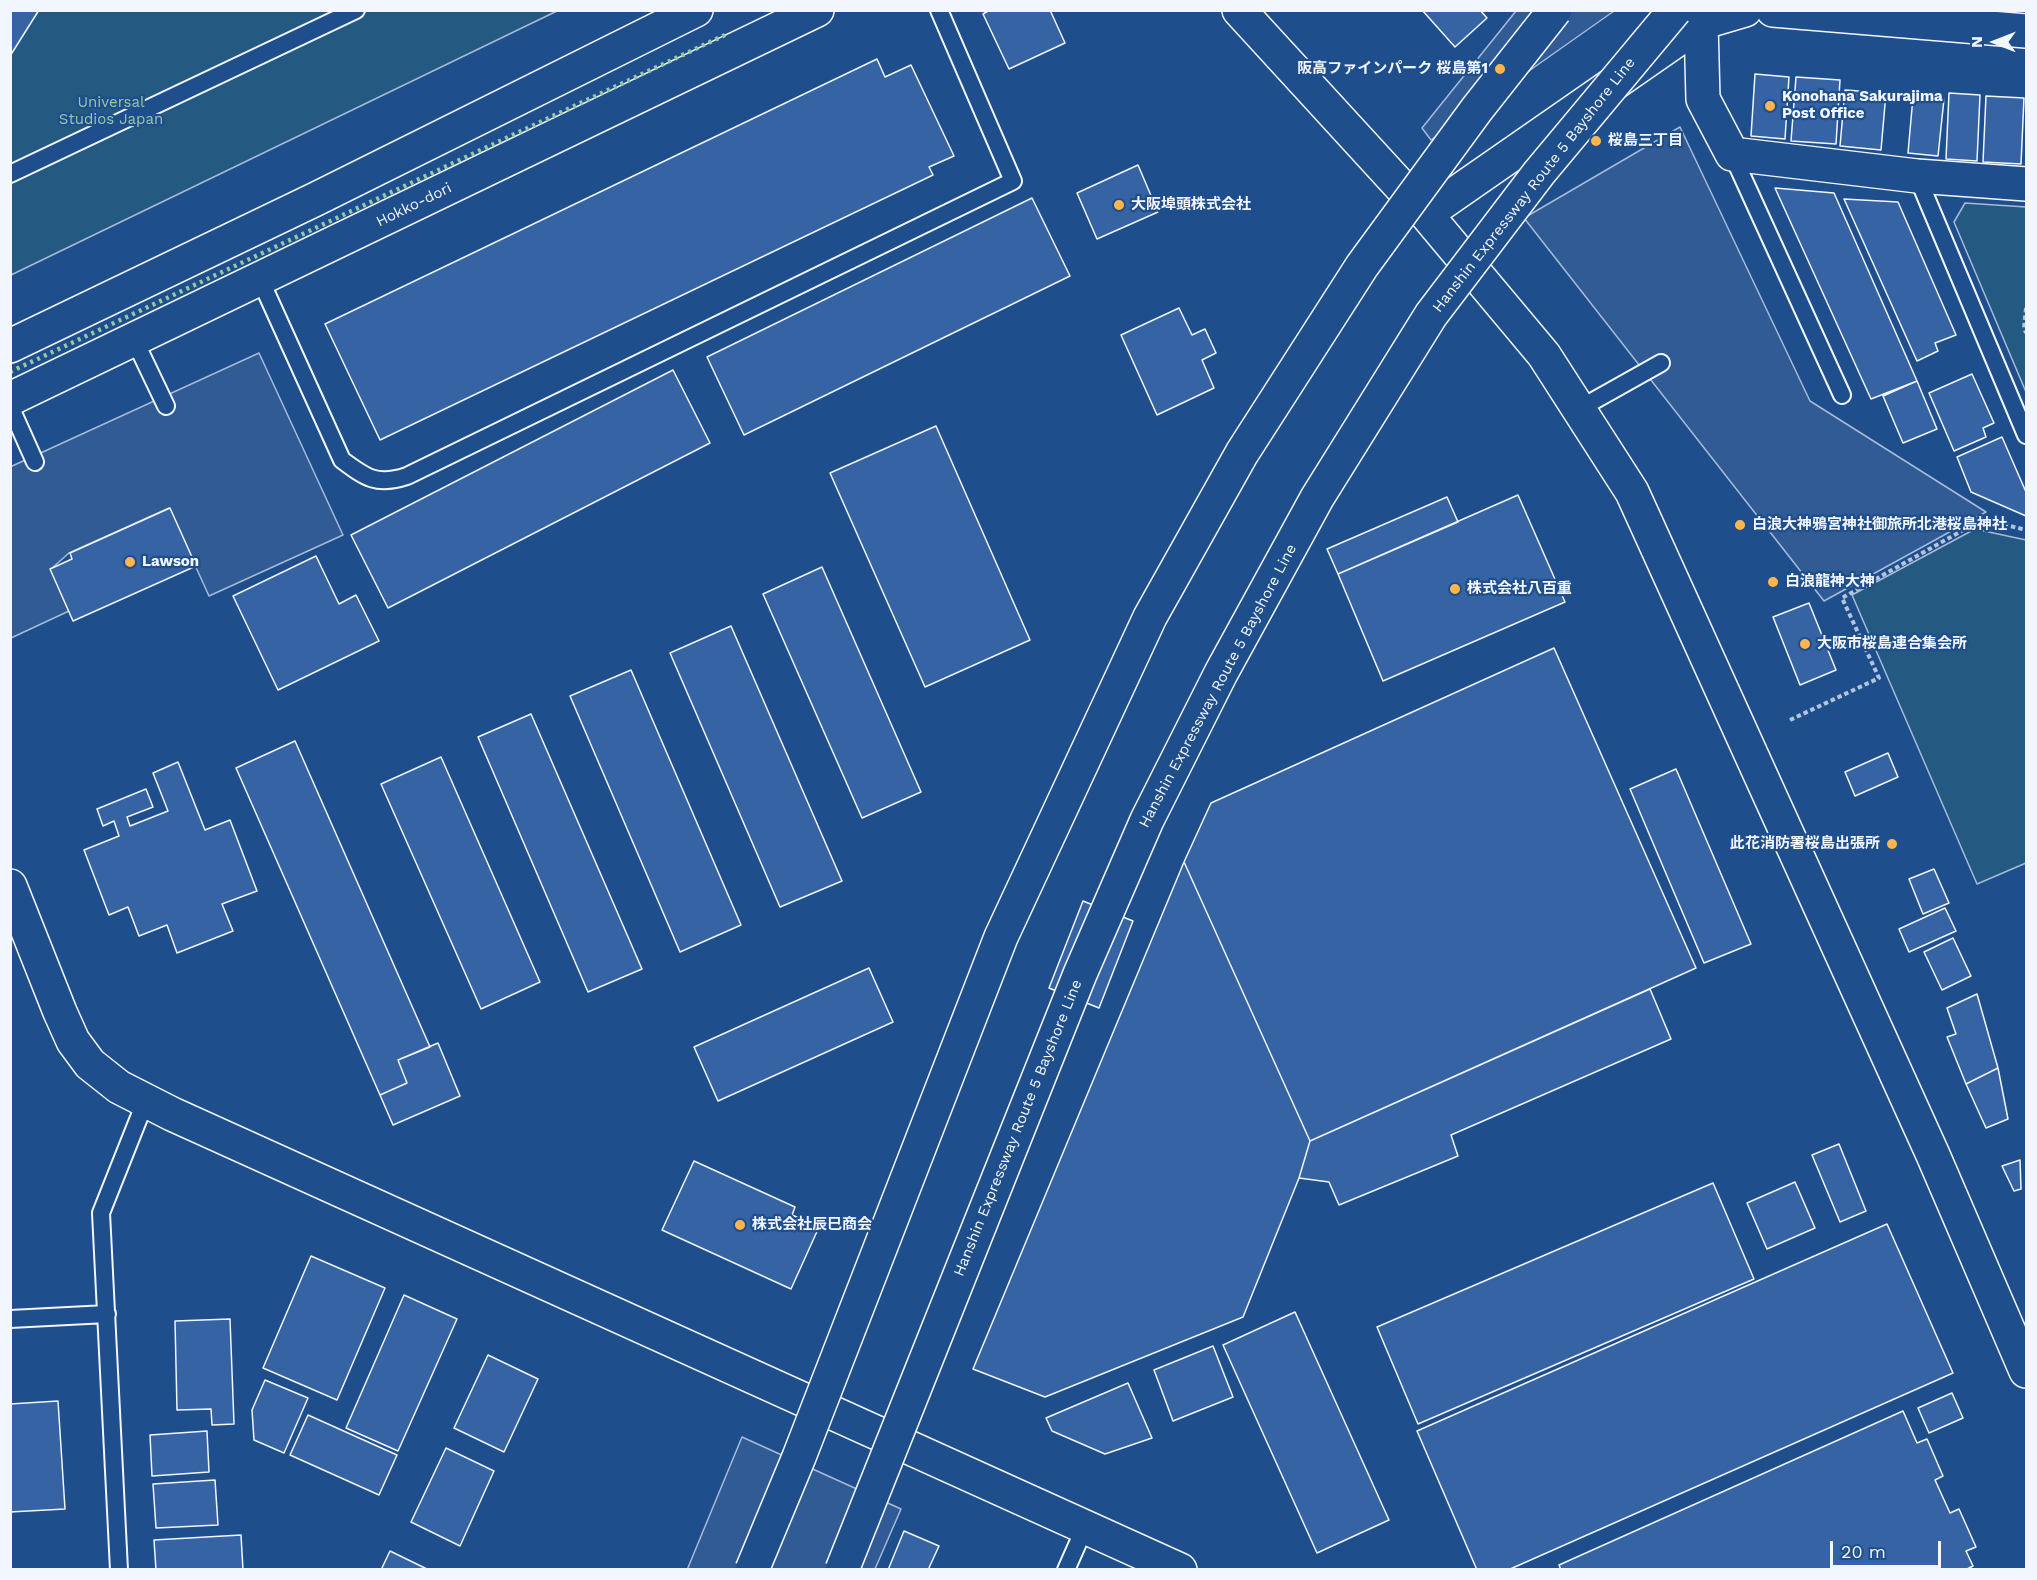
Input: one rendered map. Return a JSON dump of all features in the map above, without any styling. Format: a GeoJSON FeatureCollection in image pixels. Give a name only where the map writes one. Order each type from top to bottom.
{"type":"FeatureCollection","features":[{"type":"Feature","properties":{"kind":"main road"},"geometry":{"type":"LineString","coordinates":[[10,346],[316,199],[696,10]]}},
{"type":"Feature","properties":{"kind":"main road","name":"Hokko-dori"},"geometry":{"type":"LineString","coordinates":[[10,399],[817,10]]}},
{"type":"Feature","properties":{"kind":"main road"},"geometry":{"type":"LineString","coordinates":[[1239,10],[1426,214],[1544,355],[1632,492],[1933,1155],[2026,1371]]}},
{"type":"Feature","properties":{"kind":"main road"},"geometry":{"type":"LineString","coordinates":[[752,1569],[799,1457],[1001,937],[1150,618],[1242,453],[1362,266],[1477,109],[1555,10]]}},
{"type":"Feature","properties":{"kind":"main road"},"geometry":{"type":"LineString","coordinates":[[1426,214],[1691,15],[1744,10]]}},
{"type":"Feature","properties":{"kind":"main road"},"geometry":{"type":"LineString","coordinates":[[1773,10],[1963,19],[2026,31]]}},
{"type":"Feature","properties":{"kind":"main road"},"geometry":{"type":"LineString","coordinates":[[1691,15],[1703,99],[1732,154],[1917,176],[2026,184]]}},
{"type":"Feature","properties":{"kind":"main road","name":"Hanshin Expressway Route 5 Bayshore Line"},"geometry":{"type":"LineString","coordinates":[[842,1569],[1080,974],[1147,820],[1221,674],[1317,498],[1431,315],[1539,173],[1691,15]]}},
{"type":"Feature","properties":{"kind":"main road"},"geometry":{"type":"LineString","coordinates":[[10,886],[73,1041],[90,1064],[119,1087],[183,1119],[1180,1569]]}},
{"type":"Feature","properties":{"kind":"lane"},"geometry":{"type":"LineString","coordinates":[[10,174],[356,10]]}},
{"type":"Feature","properties":{"kind":"lane"},"geometry":{"type":"LineString","coordinates":[[260,279],[342,460],[366,478],[391,481],[407,476],[1012,181],[939,10]]}},
{"type":"Feature","properties":{"kind":"lane"},"geometry":{"type":"LineString","coordinates":[[1732,154],[1842,395]]}},
{"type":"Feature","properties":{"kind":"lane"},"geometry":{"type":"LineString","coordinates":[[1917,176],[2026,435]]}},
{"type":"Feature","properties":{"kind":"lane"},"geometry":{"type":"LineString","coordinates":[[134,339],[166,406]]}},
{"type":"Feature","properties":{"kind":"lane"},"geometry":{"type":"LineString","coordinates":[[1579,410],[1661,363]]}},
{"type":"Feature","properties":{"kind":"lane"},"geometry":{"type":"LineString","coordinates":[[10,406],[35,462]]}},
{"type":"Feature","properties":{"kind":"lane"},"geometry":{"type":"LineString","coordinates":[[119,1569],[101,1213],[146,1100]]}},
{"type":"Feature","properties":{"kind":"lane"},"geometry":{"type":"LineString","coordinates":[[10,1319],[107,1314]]}},
{"type":"Feature","properties":{"kind":"lane"},"geometry":{"type":"LineString","coordinates":[[1066,1569],[1085,1527]]}},
{"type":"Feature","properties":{"kind":"path"},"geometry":{"type":"LineString","coordinates":[[2026,308],[2024,328],[2026,333]]}},
{"type":"Feature","properties":{"kind":"path"},"geometry":{"type":"LineString","coordinates":[[1790,720],[1879,678],[1842,598],[1974,524],[2006,525],[2026,530]]}},
{"type":"Feature","properties":{"kind":"green space","name":"Universal Studios Japan"},"geometry":{"type":"Polygon","coordinates":[[[11,11],[557,11],[11,275],[11,11]]]}},
{"type":"Feature","properties":{"kind":"green space"},"geometry":{"type":"Polygon","coordinates":[[[1965,203],[2026,207],[2026,392],[1954,222],[1965,203]]]}},
{"type":"Feature","properties":{"kind":"green space"},"geometry":{"type":"Polygon","coordinates":[[[1975,529],[2026,540],[2026,863],[1977,884],[1852,595],[1975,529]]]}},
{"type":"Feature","properties":{"kind":"shaded area","name":"阪高ファインパーク 桜島第1"},"geometry":{"type":"Polygon","coordinates":[[[1516,11],[1614,11],[1431,140],[1422,128],[1516,11]]]}},
{"type":"Feature","properties":{"kind":"shaded area"},"geometry":{"type":"Polygon","coordinates":[[[1680,127],[1810,401],[1986,512],[1824,601],[1524,218],[1680,127]]]}},
{"type":"Feature","properties":{"kind":"shaded area"},"geometry":{"type":"Polygon","coordinates":[[[259,353],[343,535],[209,596],[169,508],[69,553],[51,569],[69,611],[11,638],[10,467],[259,353]]]}},
{"type":"Feature","properties":{"kind":"shaded area"},"geometry":{"type":"Polygon","coordinates":[[[742,1437],[901,1509],[875,1569],[687,1570],[742,1437]]]}},
{"type":"Feature","properties":{"kind":"building"},"geometry":{"type":"Polygon","coordinates":[[[10,10],[39,10],[10,56],[10,10]]]}},
{"type":"Feature","properties":{"kind":"building"},"geometry":{"type":"Polygon","coordinates":[[[990,10],[1050,10],[1065,43],[1009,69],[983,14],[990,10]]]}},
{"type":"Feature","properties":{"kind":"building"},"geometry":{"type":"Polygon","coordinates":[[[1422,10],[1480,10],[1487,18],[1455,47],[1422,10]]]}},
{"type":"Feature","properties":{"kind":"building"},"geometry":{"type":"Polygon","coordinates":[[[877,59],[885,77],[911,65],[954,156],[929,167],[933,175],[380,440],[325,324],[877,59]]]}},
{"type":"Feature","properties":{"kind":"building"},"geometry":{"type":"Polygon","coordinates":[[[1755,74],[1789,77],[1785,139],[1751,136],[1755,74]]]}},
{"type":"Feature","properties":{"kind":"building"},"geometry":{"type":"Polygon","coordinates":[[[1796,77],[1840,80],[1836,144],[1791,141],[1796,77]]]}},
{"type":"Feature","properties":{"kind":"building"},"geometry":{"type":"Polygon","coordinates":[[[1845,90],[1886,93],[1881,150],[1840,146],[1845,90]]]}},
{"type":"Feature","properties":{"kind":"building"},"geometry":{"type":"Polygon","coordinates":[[[1949,93],[1980,95],[1977,161],[1946,159],[1949,93]]]}},
{"type":"Feature","properties":{"kind":"building"},"geometry":{"type":"Polygon","coordinates":[[[1986,96],[2024,98],[2021,164],[1983,162],[1986,96]]]}},
{"type":"Feature","properties":{"kind":"building"},"geometry":{"type":"Polygon","coordinates":[[[1913,97],[1944,99],[1938,156],[1908,153],[1913,97]]]}},
{"type":"Feature","properties":{"kind":"building"},"geometry":{"type":"Polygon","coordinates":[[[1138,165],[1158,212],[1097,239],[1077,193],[1138,165]]]}},
{"type":"Feature","properties":{"kind":"building"},"geometry":{"type":"Polygon","coordinates":[[[1775,188],[1834,193],[1917,381],[1871,399],[1775,188]]]}},
{"type":"Feature","properties":{"kind":"building"},"geometry":{"type":"Polygon","coordinates":[[[1032,198],[1070,276],[744,435],[707,357],[1032,198]]]}},
{"type":"Feature","properties":{"kind":"building"},"geometry":{"type":"Polygon","coordinates":[[[1844,199],[1898,202],[1956,335],[1935,343],[1938,351],[1917,361],[1844,199]]]}},
{"type":"Feature","properties":{"kind":"building"},"geometry":{"type":"Polygon","coordinates":[[[1179,308],[1192,335],[1205,329],[1216,353],[1202,360],[1214,388],[1157,415],[1121,335],[1179,308]]]}},
{"type":"Feature","properties":{"kind":"building"},"geometry":{"type":"Polygon","coordinates":[[[673,370],[710,443],[388,608],[351,535],[673,370]]]}},
{"type":"Feature","properties":{"kind":"building"},"geometry":{"type":"Polygon","coordinates":[[[1972,374],[1994,423],[1983,428],[1986,437],[1954,451],[1929,393],[1972,374]]]}},
{"type":"Feature","properties":{"kind":"building"},"geometry":{"type":"Polygon","coordinates":[[[1917,381],[1937,429],[1903,443],[1883,396],[1917,381]]]}},
{"type":"Feature","properties":{"kind":"building"},"geometry":{"type":"Polygon","coordinates":[[[936,426],[1030,640],[925,687],[830,473],[936,426]]]}},
{"type":"Feature","properties":{"kind":"building"},"geometry":{"type":"Polygon","coordinates":[[[2002,437],[2026,492],[2026,516],[1971,492],[1957,457],[2002,437]]]}},
{"type":"Feature","properties":{"kind":"building"},"geometry":{"type":"Polygon","coordinates":[[[1518,495],[1565,602],[1383,681],[1338,574],[1518,495]]]}},
{"type":"Feature","properties":{"kind":"building"},"geometry":{"type":"Polygon","coordinates":[[[1447,497],[1458,522],[1338,574],[1327,549],[1447,497]]]}},
{"type":"Feature","properties":{"kind":"building","name":"Lawson"},"geometry":{"type":"Polygon","coordinates":[[[170,508],[196,566],[73,621],[50,569],[72,559],[70,553],[170,508]]]}},
{"type":"Feature","properties":{"kind":"building"},"geometry":{"type":"Polygon","coordinates":[[[316,556],[339,604],[356,595],[379,641],[278,690],[233,596],[316,556]]]}},
{"type":"Feature","properties":{"kind":"building"},"geometry":{"type":"Polygon","coordinates":[[[822,567],[921,792],[862,818],[763,594],[822,567]]]}},
{"type":"Feature","properties":{"kind":"building","name":"大阪市桜島連合集会所"},"geometry":{"type":"Polygon","coordinates":[[[1809,603],[1836,670],[1800,685],[1773,617],[1809,603]]]}},
{"type":"Feature","properties":{"kind":"building"},"geometry":{"type":"Polygon","coordinates":[[[731,626],[842,881],[780,907],[670,653],[731,626]]]}},
{"type":"Feature","properties":{"kind":"building"},"geometry":{"type":"Polygon","coordinates":[[[1554,648],[1696,968],[1310,1141],[1184,862],[1211,803],[1554,648]]]}},
{"type":"Feature","properties":{"kind":"building"},"geometry":{"type":"Polygon","coordinates":[[[631,670],[741,925],[680,952],[570,696],[631,670]]]}},
{"type":"Feature","properties":{"kind":"building"},"geometry":{"type":"Polygon","coordinates":[[[531,714],[642,969],[588,992],[478,737],[531,714]]]}},
{"type":"Feature","properties":{"kind":"building"},"geometry":{"type":"Polygon","coordinates":[[[295,741],[430,1047],[398,1060],[407,1083],[380,1095],[236,768],[295,741]]]}},
{"type":"Feature","properties":{"kind":"building"},"geometry":{"type":"Polygon","coordinates":[[[1888,753],[1898,777],[1855,796],[1845,772],[1888,753]]]}},
{"type":"Feature","properties":{"kind":"building"},"geometry":{"type":"Polygon","coordinates":[[[441,757],[540,982],[481,1009],[381,784],[441,757]]]}},
{"type":"Feature","properties":{"kind":"building"},"geometry":{"type":"Polygon","coordinates":[[[178,762],[205,830],[230,820],[257,891],[222,904],[233,931],[177,953],[167,925],[139,936],[128,907],[109,915],[84,850],[119,836],[114,821],[103,826],[97,809],[146,789],[153,807],[127,817],[130,826],[168,811],[153,773],[178,762]]]}},
{"type":"Feature","properties":{"kind":"building"},"geometry":{"type":"Polygon","coordinates":[[[1676,769],[1751,944],[1704,963],[1630,789],[1676,769]]]}},
{"type":"Feature","properties":{"kind":"building"},"geometry":{"type":"Polygon","coordinates":[[[1184,862],[1310,1141],[1299,1178],[1243,1317],[1045,1397],[973,1369],[1184,862]]]}},
{"type":"Feature","properties":{"kind":"building"},"geometry":{"type":"Polygon","coordinates":[[[1934,869],[1949,903],[1923,914],[1909,879],[1934,869]]]}},
{"type":"Feature","properties":{"kind":"building"},"geometry":{"type":"Polygon","coordinates":[[[1083,901],[1133,921],[1099,1008],[1049,988],[1083,901]]]}},
{"type":"Feature","properties":{"kind":"building"},"geometry":{"type":"Polygon","coordinates":[[[1945,908],[1956,931],[1909,952],[1899,929],[1945,908]]]}},
{"type":"Feature","properties":{"kind":"building"},"geometry":{"type":"Polygon","coordinates":[[[1953,938],[1971,976],[1942,990],[1924,952],[1953,938]]]}},
{"type":"Feature","properties":{"kind":"building"},"geometry":{"type":"Polygon","coordinates":[[[869,968],[893,1022],[718,1101],[694,1047],[869,968]]]}},
{"type":"Feature","properties":{"kind":"building"},"geometry":{"type":"Polygon","coordinates":[[[1650,989],[1671,1039],[1451,1135],[1458,1156],[1339,1205],[1329,1182],[1299,1178],[1310,1141],[1650,989]]]}},
{"type":"Feature","properties":{"kind":"building"},"geometry":{"type":"Polygon","coordinates":[[[1977,994],[1998,1068],[1966,1084],[1947,1037],[1956,1034],[1947,1008],[1977,994]]]}},
{"type":"Feature","properties":{"kind":"building"},"geometry":{"type":"Polygon","coordinates":[[[438,1043],[460,1096],[393,1125],[380,1095],[407,1083],[398,1060],[438,1043]]]}},
{"type":"Feature","properties":{"kind":"building"},"geometry":{"type":"Polygon","coordinates":[[[1998,1068],[2008,1119],[1986,1128],[1966,1084],[1998,1068]]]}},
{"type":"Feature","properties":{"kind":"building"},"geometry":{"type":"Polygon","coordinates":[[[1839,1144],[1866,1211],[1840,1222],[1812,1155],[1839,1144]]]}},
{"type":"Feature","properties":{"kind":"building"},"geometry":{"type":"Polygon","coordinates":[[[2020,1160],[2021,1189],[2014,1191],[2002,1166],[2020,1160]]]}},
{"type":"Feature","properties":{"kind":"building"},"geometry":{"type":"Polygon","coordinates":[[[694,1161],[795,1207],[792,1215],[819,1227],[791,1289],[662,1230],[694,1161]]]}},
{"type":"Feature","properties":{"kind":"building"},"geometry":{"type":"Polygon","coordinates":[[[1795,1182],[1815,1228],[1767,1249],[1747,1203],[1795,1182]]]}},
{"type":"Feature","properties":{"kind":"building"},"geometry":{"type":"Polygon","coordinates":[[[1713,1183],[1754,1279],[1418,1424],[1377,1327],[1713,1183]]]}},
{"type":"Feature","properties":{"kind":"building"},"geometry":{"type":"Polygon","coordinates":[[[1887,1224],[1953,1373],[1508,1570],[1477,1570],[1417,1431],[1887,1224]]]}},
{"type":"Feature","properties":{"kind":"building"},"geometry":{"type":"Polygon","coordinates":[[[311,1256],[385,1288],[337,1400],[263,1368],[311,1256]]]}},
{"type":"Feature","properties":{"kind":"building"},"geometry":{"type":"Polygon","coordinates":[[[404,1295],[457,1319],[398,1451],[346,1428],[404,1295]]]}},
{"type":"Feature","properties":{"kind":"building"},"geometry":{"type":"Polygon","coordinates":[[[1295,1312],[1389,1520],[1317,1553],[1223,1345],[1295,1312]]]}},
{"type":"Feature","properties":{"kind":"building"},"geometry":{"type":"Polygon","coordinates":[[[230,1319],[234,1424],[212,1425],[211,1409],[177,1410],[175,1321],[230,1319]]]}},
{"type":"Feature","properties":{"kind":"building"},"geometry":{"type":"Polygon","coordinates":[[[1213,1346],[1233,1397],[1173,1421],[1154,1370],[1213,1346]]]}},
{"type":"Feature","properties":{"kind":"building"},"geometry":{"type":"Polygon","coordinates":[[[488,1355],[538,1379],[504,1452],[454,1428],[488,1355]]]}},
{"type":"Feature","properties":{"kind":"building"},"geometry":{"type":"Polygon","coordinates":[[[265,1380],[308,1398],[284,1453],[254,1440],[252,1410],[265,1380]]]}},
{"type":"Feature","properties":{"kind":"building"},"geometry":{"type":"Polygon","coordinates":[[[1128,1383],[1152,1438],[1105,1454],[1052,1431],[1046,1418],[1128,1383]]]}},
{"type":"Feature","properties":{"kind":"building"},"geometry":{"type":"Polygon","coordinates":[[[1952,1393],[1963,1418],[1929,1433],[1918,1408],[1952,1393]]]}},
{"type":"Feature","properties":{"kind":"building"},"geometry":{"type":"Polygon","coordinates":[[[58,1401],[65,1509],[10,1512],[10,1404],[58,1401]]]}},
{"type":"Feature","properties":{"kind":"building"},"geometry":{"type":"Polygon","coordinates":[[[1903,1411],[1917,1443],[1927,1439],[1943,1476],[1935,1480],[1950,1513],[1959,1509],[1976,1547],[1966,1551],[1973,1566],[1965,1570],[1561,1570],[1559,1565],[1903,1411]]]}},
{"type":"Feature","properties":{"kind":"building"},"geometry":{"type":"Polygon","coordinates":[[[308,1415],[397,1455],[379,1495],[290,1455],[308,1415]]]}},
{"type":"Feature","properties":{"kind":"building"},"geometry":{"type":"Polygon","coordinates":[[[207,1431],[209,1472],[152,1476],[150,1435],[207,1431]]]}},
{"type":"Feature","properties":{"kind":"building"},"geometry":{"type":"Polygon","coordinates":[[[446,1448],[494,1471],[460,1546],[411,1522],[446,1448]]]}},
{"type":"Feature","properties":{"kind":"building"},"geometry":{"type":"Polygon","coordinates":[[[215,1480],[218,1525],[156,1528],[153,1484],[215,1480]]]}},
{"type":"Feature","properties":{"kind":"building"},"geometry":{"type":"Polygon","coordinates":[[[904,1531],[939,1546],[928,1570],[888,1570],[904,1531]]]}},
{"type":"Feature","properties":{"kind":"building"},"geometry":{"type":"Polygon","coordinates":[[[241,1535],[243,1570],[156,1570],[154,1540],[241,1535]]]}},
{"type":"Feature","properties":{"kind":"building"},"geometry":{"type":"Polygon","coordinates":[[[390,1551],[429,1570],[381,1570],[390,1551]]]}},
{"type":"Feature","properties":{"kind":"hedge"},"geometry":{"type":"LineString","coordinates":[[10,372],[727,34]]}},
{"type":"Feature","properties":{"kind":"place","name":"阪高ファインパーク 桜島第1"},"geometry":{"type":"Point","coordinates":[1500,69]}},
{"type":"Feature","properties":{"kind":"place","name":"Konohana Sakurajima Post Office"},"geometry":{"type":"Point","coordinates":[1770,106]}},
{"type":"Feature","properties":{"kind":"place","name":"桜島三丁目"},"geometry":{"type":"Point","coordinates":[1596,141]}},
{"type":"Feature","properties":{"kind":"place","name":"大阪埠頭株式会社"},"geometry":{"type":"Point","coordinates":[1119,205]}},
{"type":"Feature","properties":{"kind":"place","name":"白浪大神鴉宮神社御旅所北港桜島神社"},"geometry":{"type":"Point","coordinates":[1740,525]}},
{"type":"Feature","properties":{"kind":"place","name":"Lawson"},"geometry":{"type":"Point","coordinates":[130,562]}},
{"type":"Feature","properties":{"kind":"place","name":"白浪龍神大神"},"geometry":{"type":"Point","coordinates":[1773,582]}},
{"type":"Feature","properties":{"kind":"place","name":"株式会社八百重"},"geometry":{"type":"Point","coordinates":[1455,589]}},
{"type":"Feature","properties":{"kind":"place","name":"大阪市桜島連合集会所"},"geometry":{"type":"Point","coordinates":[1805,644]}},
{"type":"Feature","properties":{"kind":"place","name":"此花消防署桜島出張所"},"geometry":{"type":"Point","coordinates":[1892,844]}},
{"type":"Feature","properties":{"kind":"place","name":"株式会社辰巳商会"},"geometry":{"type":"Point","coordinates":[740,1225]}}]}
